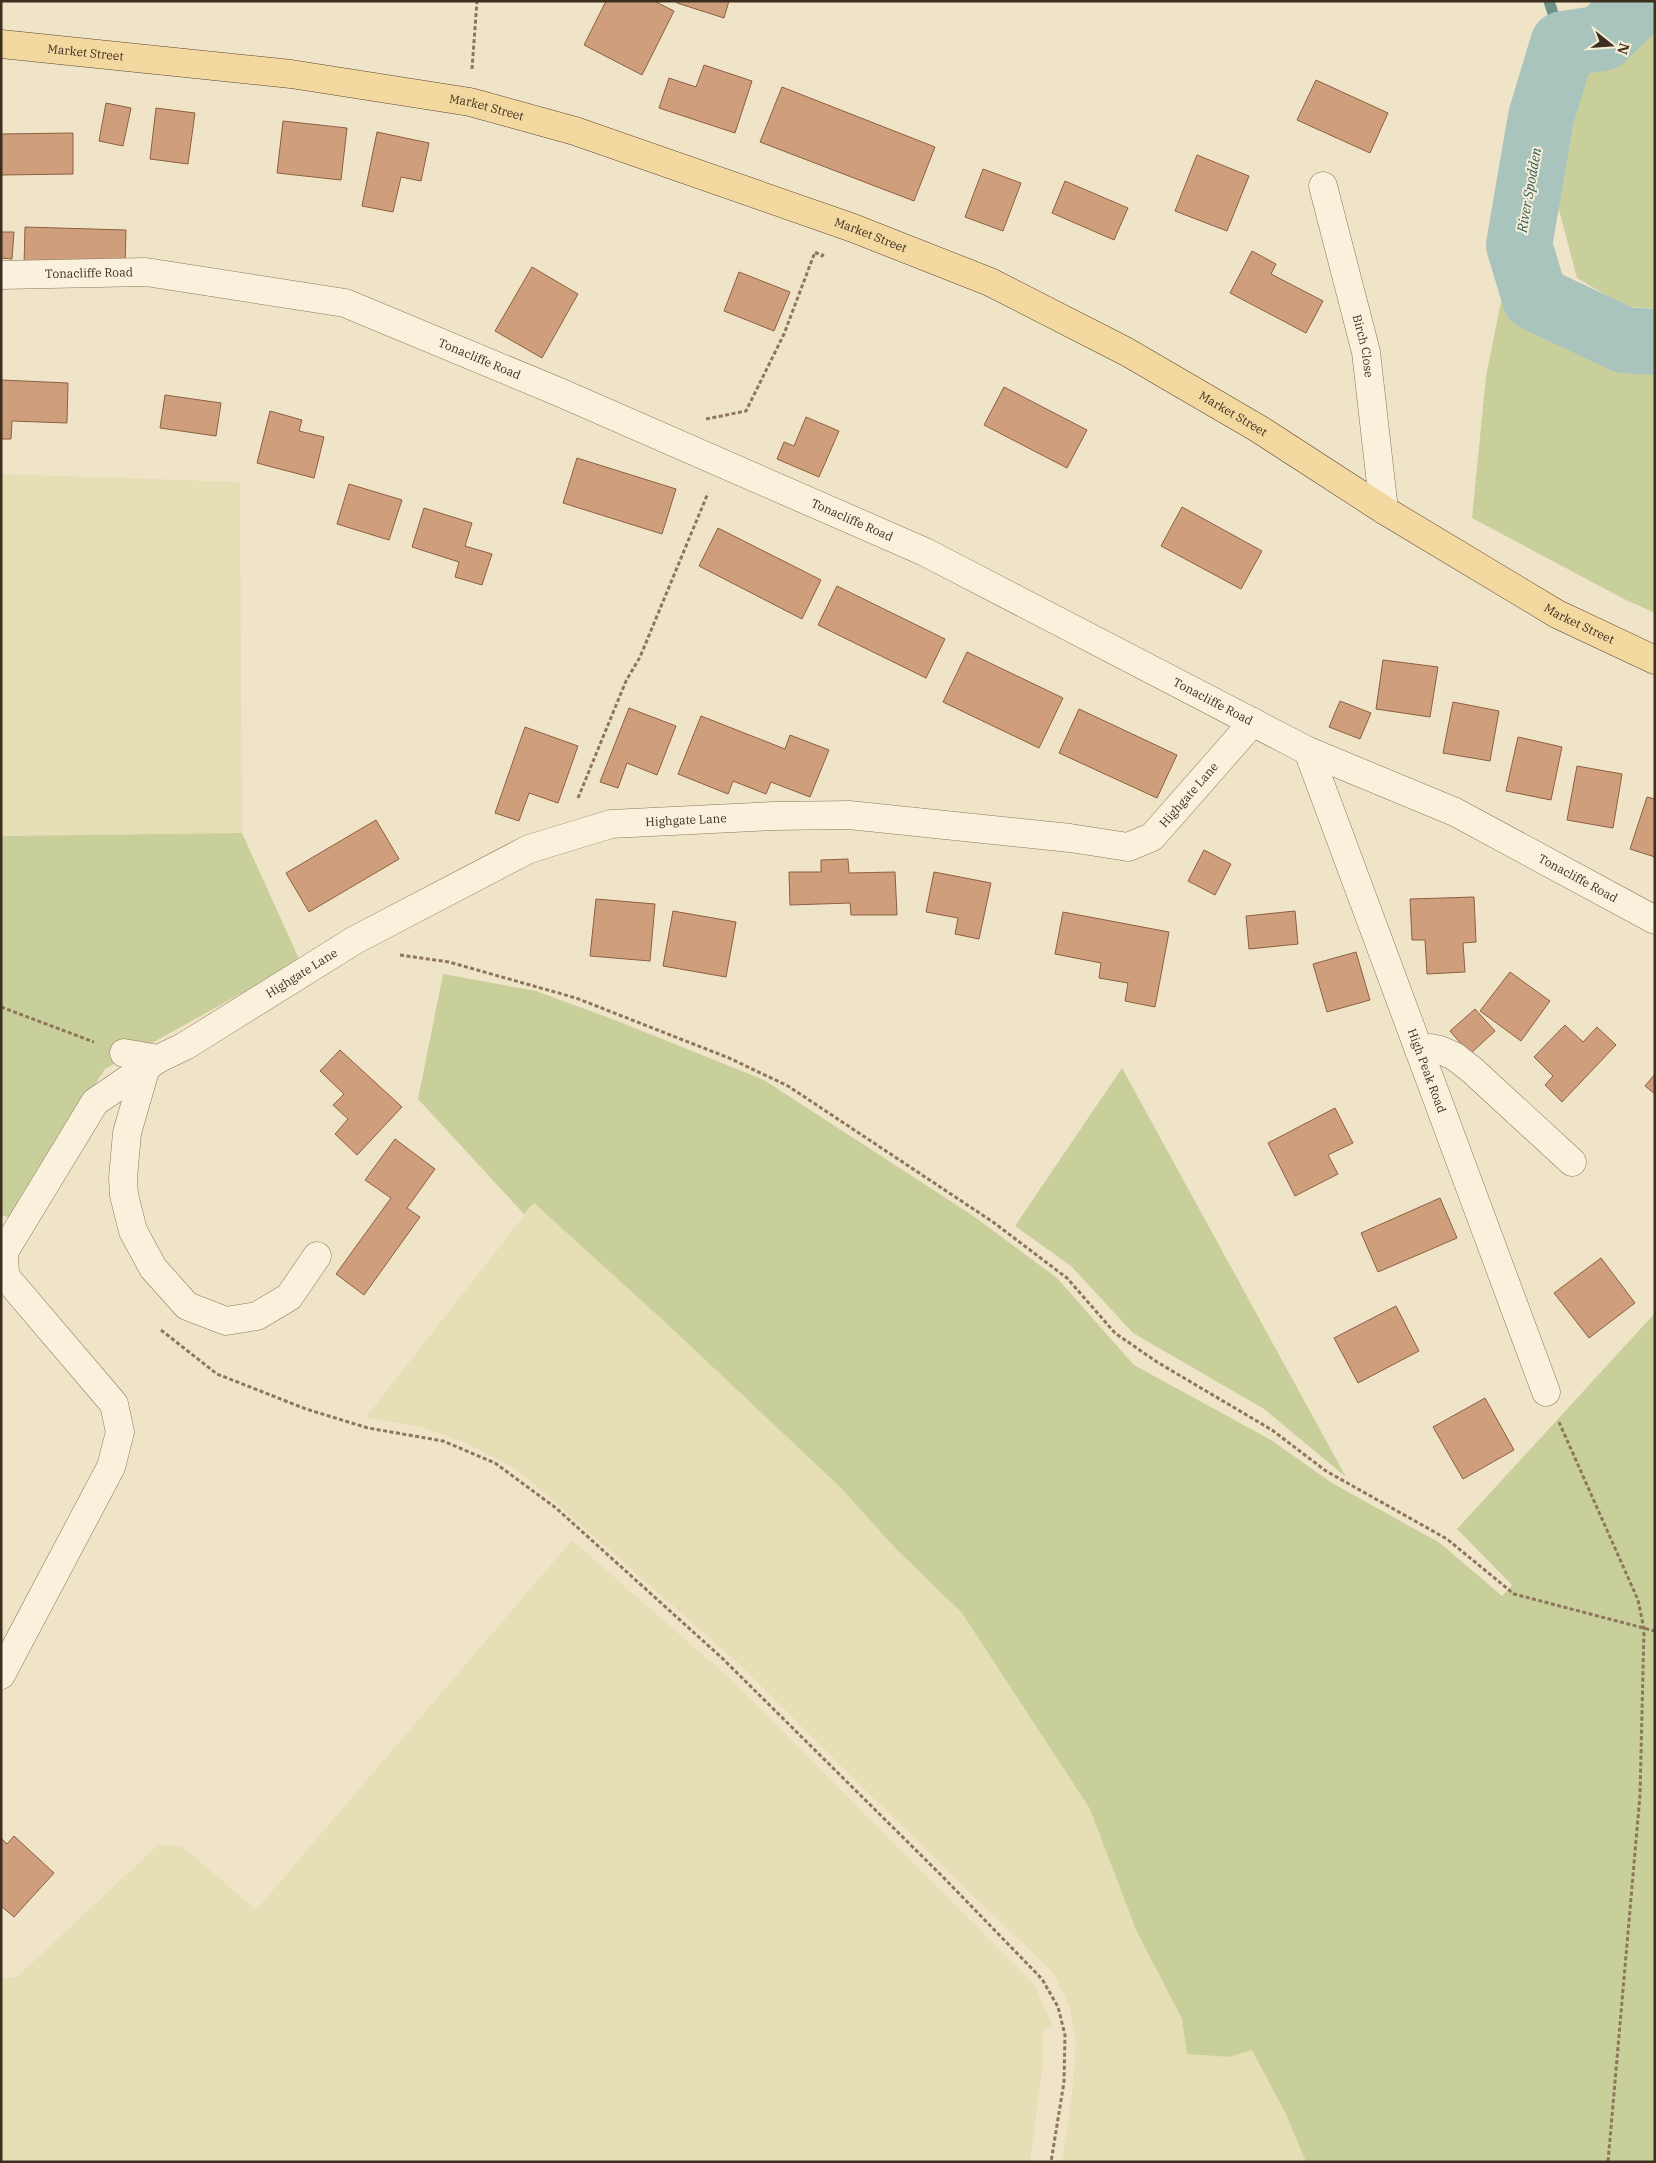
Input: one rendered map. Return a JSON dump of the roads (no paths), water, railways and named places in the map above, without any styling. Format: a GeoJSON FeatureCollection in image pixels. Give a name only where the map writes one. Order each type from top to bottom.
{"type":"FeatureCollection","features":[{"type":"Feature","properties":{"kind":"main road","name":"Market Street"},"geometry":{"type":"LineString","coordinates":[[1,44],[291,74],[470,102],[575,131],[835,222],[990,282],[1127,352],[1259,429],[1384,510],[1557,614],[1655,660]]}},
{"type":"Feature","properties":{"kind":"street","name":"Birch Close"},"geometry":{"type":"LineString","coordinates":[[1323,186],[1366,352],[1384,510]]}},
{"type":"Feature","properties":{"kind":"street","name":"Tonacliffe Road"},"geometry":{"type":"LineString","coordinates":[[1,275],[146,272],[345,303],[678,444],[925,552],[1308,751],[1455,812],[1655,920]]}},
{"type":"Feature","properties":{"kind":"street","name":"Highgate Lane"},"geometry":{"type":"LineString","coordinates":[[3,1255],[96,1102],[143,1060],[185,1046],[355,940],[528,849],[611,824],[849,815],[1070,838],[1128,847],[1152,837],[1252,722]]}},
{"type":"Feature","properties":{"kind":"street","name":"High Peak Road"},"geometry":{"type":"LineString","coordinates":[[1308,751],[1546,1392]]}},
{"type":"Feature","properties":{"kind":"street"},"geometry":{"type":"LineString","coordinates":[[1419,1050],[1430,1048],[1454,1056],[1472,1070],[1572,1162]]}},
{"type":"Feature","properties":{"kind":"street"},"geometry":{"type":"LineString","coordinates":[[143,1060],[127,1133],[123,1178],[124,1195],[134,1231],[153,1268],[187,1306],[226,1321],[257,1316],[289,1297],[317,1256]]}},
{"type":"Feature","properties":{"kind":"street"},"geometry":{"type":"LineString","coordinates":[[1,1674],[110,1467],[120,1432],[114,1404],[5,1276],[3,1255]]}},
{"type":"Feature","properties":{"kind":"waterway"},"geometry":{"type":"LineString","coordinates":[[1549,1],[1563,44]]}},
{"type":"Feature","properties":{"kind":"waterway","name":"River Spodden"},"geometry":{"type":"LineString","coordinates":[[1636,1],[1633,8],[1602,38],[1563,44],[1541,117],[1519,245],[1535,298],[1624,340],[1655,342]]}}]}
